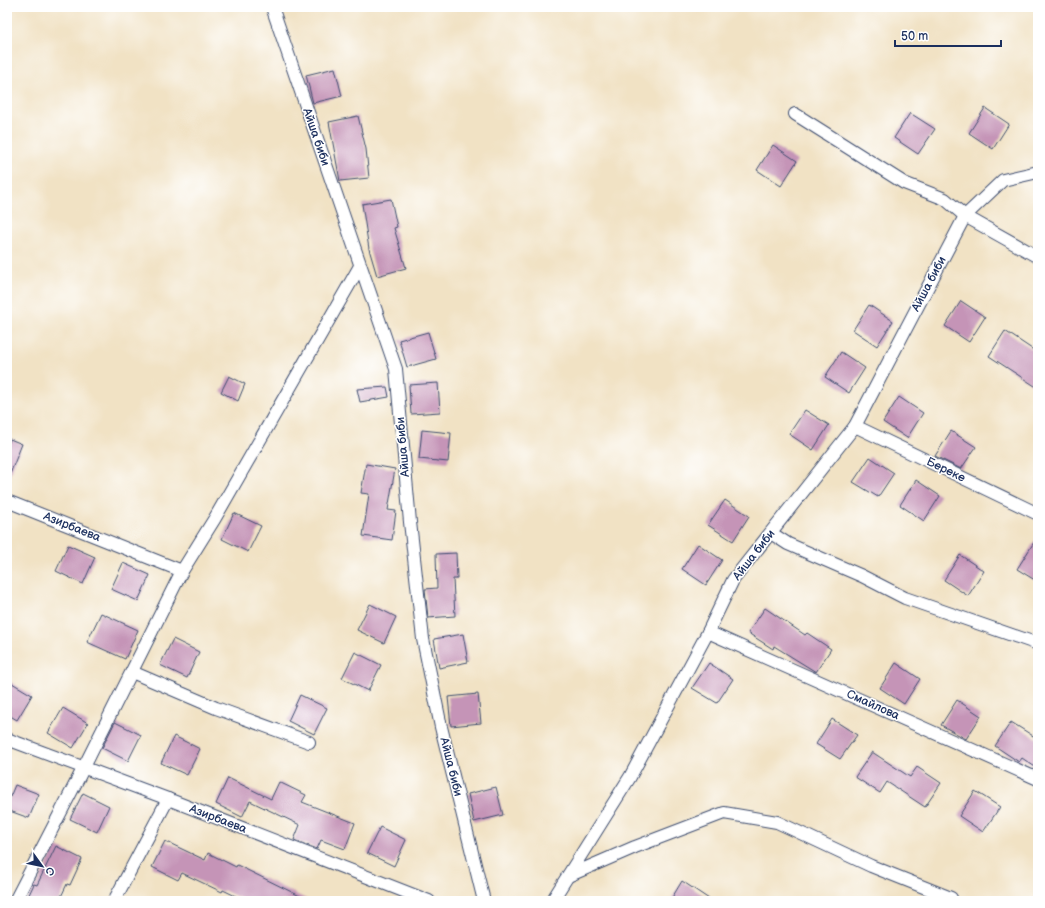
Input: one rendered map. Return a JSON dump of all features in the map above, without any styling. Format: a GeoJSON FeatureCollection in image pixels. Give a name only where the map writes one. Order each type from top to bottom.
{"type":"FeatureCollection","features":[{"type":"Feature","properties":{"kind":"street","name":"Айша биби"},"geometry":{"type":"LineString","coordinates":[[272,7],[396,369],[410,522],[423,639],[441,727],[484,901]]}},
{"type":"Feature","properties":{"kind":"street"},"geometry":{"type":"LineString","coordinates":[[795,114],[904,183],[945,199],[965,216],[1038,257]]}},
{"type":"Feature","properties":{"kind":"street","name":"Айша биби"},"geometry":{"type":"LineString","coordinates":[[552,901],[630,777],[708,632],[734,580],[855,426],[965,216],[1003,180],[1038,172]]}},
{"type":"Feature","properties":{"kind":"street"},"geometry":{"type":"LineString","coordinates":[[14,901],[84,767],[182,570],[215,518],[360,266]]}},
{"type":"Feature","properties":{"kind":"street","name":"Береке"},"geometry":{"type":"LineString","coordinates":[[855,426],[1038,514]]}},
{"type":"Feature","properties":{"kind":"street","name":"Азирбаева"},"geometry":{"type":"LineString","coordinates":[[7,501],[182,570]]}},
{"type":"Feature","properties":{"kind":"street"},"geometry":{"type":"LineString","coordinates":[[771,533],[788,544],[862,576],[905,598],[1038,644]]}},
{"type":"Feature","properties":{"kind":"street","name":"Смайлова"},"geometry":{"type":"LineString","coordinates":[[708,632],[1038,779]]}},
{"type":"Feature","properties":{"kind":"street"},"geometry":{"type":"LineString","coordinates":[[132,672],[216,708],[309,742]]}},
{"type":"Feature","properties":{"kind":"street","name":"Азирбаева"},"geometry":{"type":"LineString","coordinates":[[7,739],[168,799],[429,901]]}},
{"type":"Feature","properties":{"kind":"street"},"geometry":{"type":"LineString","coordinates":[[114,901],[168,799]]}},
{"type":"Feature","properties":{"kind":"street"},"geometry":{"type":"LineString","coordinates":[[568,876],[635,847],[724,814],[777,822],[871,866],[951,898]]}},
{"type":"Feature","properties":{"kind":"building"},"geometry":{"type":"Polygon","coordinates":[[[335,68],[342,96],[313,103],[306,75],[335,68]]]}},
{"type":"Feature","properties":{"kind":"building"},"geometry":{"type":"Polygon","coordinates":[[[985,108],[1009,124],[993,149],[969,133],[985,108]]]}},
{"type":"Feature","properties":{"kind":"building"},"geometry":{"type":"Polygon","coordinates":[[[910,113],[935,129],[918,154],[894,138],[910,113]]]}},
{"type":"Feature","properties":{"kind":"building"},"geometry":{"type":"Polygon","coordinates":[[[358,116],[366,149],[369,178],[340,181],[329,122],[358,116]]]}},
{"type":"Feature","properties":{"kind":"building"},"geometry":{"type":"Polygon","coordinates":[[[773,145],[797,161],[781,186],[757,170],[773,145]]]}},
{"type":"Feature","properties":{"kind":"building"},"geometry":{"type":"Polygon","coordinates":[[[391,199],[397,227],[394,228],[406,268],[377,276],[369,249],[362,204],[391,199]]]}},
{"type":"Feature","properties":{"kind":"building"},"geometry":{"type":"Polygon","coordinates":[[[961,301],[985,317],[969,342],[945,326],[961,301]]]}},
{"type":"Feature","properties":{"kind":"building"},"geometry":{"type":"Polygon","coordinates":[[[869,305],[893,321],[877,346],[853,330],[869,305]]]}},
{"type":"Feature","properties":{"kind":"building"},"geometry":{"type":"Polygon","coordinates":[[[1005,331],[1038,353],[1038,388],[989,356],[1005,331]]]}},
{"type":"Feature","properties":{"kind":"building"},"geometry":{"type":"Polygon","coordinates":[[[428,332],[436,359],[407,367],[399,340],[428,332]]]}},
{"type":"Feature","properties":{"kind":"building"},"geometry":{"type":"Polygon","coordinates":[[[841,352],[865,368],[849,393],[825,377],[841,352]]]}},
{"type":"Feature","properties":{"kind":"building"},"geometry":{"type":"Polygon","coordinates":[[[229,376],[245,384],[238,401],[221,392],[229,376]]]}},
{"type":"Feature","properties":{"kind":"building"},"geometry":{"type":"Polygon","coordinates":[[[438,383],[440,412],[411,414],[409,385],[438,383]]]}},
{"type":"Feature","properties":{"kind":"building"},"geometry":{"type":"Polygon","coordinates":[[[387,387],[389,397],[360,402],[357,389],[387,387]]]}},
{"type":"Feature","properties":{"kind":"building"},"geometry":{"type":"Polygon","coordinates":[[[899,397],[923,413],[907,438],[883,422],[899,397]]]}},
{"type":"Feature","properties":{"kind":"building"},"geometry":{"type":"Polygon","coordinates":[[[805,410],[829,425],[813,450],[789,434],[805,410]]]}},
{"type":"Feature","properties":{"kind":"building"},"geometry":{"type":"Polygon","coordinates":[[[422,430],[451,433],[448,462],[419,459],[422,430]]]}},
{"type":"Feature","properties":{"kind":"building"},"geometry":{"type":"Polygon","coordinates":[[[951,431],[976,447],[961,469],[935,456],[951,431]]]}},
{"type":"Feature","properties":{"kind":"building"},"geometry":{"type":"Polygon","coordinates":[[[10,439],[22,444],[8,479],[7,447],[10,439]]]}},
{"type":"Feature","properties":{"kind":"building"},"geometry":{"type":"Polygon","coordinates":[[[870,457],[894,473],[878,497],[853,482],[870,457]]]}},
{"type":"Feature","properties":{"kind":"building"},"geometry":{"type":"Polygon","coordinates":[[[366,464],[395,469],[388,510],[396,511],[392,540],[363,536],[369,494],[361,493],[366,464]]]}},
{"type":"Feature","properties":{"kind":"building"},"geometry":{"type":"Polygon","coordinates":[[[916,480],[940,496],[924,521],[900,505],[916,480]]]}},
{"type":"Feature","properties":{"kind":"building"},"geometry":{"type":"Polygon","coordinates":[[[725,500],[749,516],[733,541],[708,525],[725,500]]]}},
{"type":"Feature","properties":{"kind":"building"},"geometry":{"type":"Polygon","coordinates":[[[234,513],[261,526],[248,552],[222,539],[234,513]]]}},
{"type":"Feature","properties":{"kind":"building"},"geometry":{"type":"Polygon","coordinates":[[[1038,536],[1038,582],[1017,569],[1038,536]]]}},
{"type":"Feature","properties":{"kind":"building"},"geometry":{"type":"Polygon","coordinates":[[[698,544],[722,560],[706,585],[682,569],[698,544]]]}},
{"type":"Feature","properties":{"kind":"building"},"geometry":{"type":"Polygon","coordinates":[[[68,545],[95,557],[83,584],[56,571],[68,545]]]}},
{"type":"Feature","properties":{"kind":"building"},"geometry":{"type":"Polygon","coordinates":[[[456,553],[457,579],[453,579],[455,616],[428,618],[425,589],[437,588],[436,554],[456,553]]]}},
{"type":"Feature","properties":{"kind":"building"},"geometry":{"type":"Polygon","coordinates":[[[960,555],[984,571],[968,596],[944,580],[960,555]]]}},
{"type":"Feature","properties":{"kind":"building"},"geometry":{"type":"Polygon","coordinates":[[[123,563],[150,575],[138,601],[111,589],[123,563]]]}},
{"type":"Feature","properties":{"kind":"building"},"geometry":{"type":"Polygon","coordinates":[[[370,604],[396,617],[384,643],[357,630],[370,604]]]}},
{"type":"Feature","properties":{"kind":"building"},"geometry":{"type":"Polygon","coordinates":[[[765,608],[805,635],[807,633],[831,649],[816,672],[774,646],[773,649],[748,633],[765,608]]]}},
{"type":"Feature","properties":{"kind":"building"},"geometry":{"type":"Polygon","coordinates":[[[101,613],[138,630],[125,659],[87,642],[101,613]]]}},
{"type":"Feature","properties":{"kind":"building"},"geometry":{"type":"Polygon","coordinates":[[[463,634],[468,662],[439,668],[434,639],[463,634]]]}},
{"type":"Feature","properties":{"kind":"building"},"geometry":{"type":"Polygon","coordinates":[[[173,639],[199,652],[187,678],[160,665],[173,639]]]}},
{"type":"Feature","properties":{"kind":"building"},"geometry":{"type":"Polygon","coordinates":[[[355,652],[381,665],[368,691],[342,678],[355,652]]]}},
{"type":"Feature","properties":{"kind":"building"},"geometry":{"type":"Polygon","coordinates":[[[709,663],[733,679],[717,703],[692,688],[709,663]]]}},
{"type":"Feature","properties":{"kind":"building"},"geometry":{"type":"Polygon","coordinates":[[[896,663],[920,679],[904,704],[880,688],[896,663]]]}},
{"type":"Feature","properties":{"kind":"building"},"geometry":{"type":"Polygon","coordinates":[[[7,680],[32,695],[17,720],[7,714],[7,680]]]}},
{"type":"Feature","properties":{"kind":"building"},"geometry":{"type":"Polygon","coordinates":[[[478,694],[481,723],[451,726],[448,697],[478,694]]]}},
{"type":"Feature","properties":{"kind":"building"},"geometry":{"type":"Polygon","coordinates":[[[300,695],[327,708],[314,734],[288,721],[300,695]]]}},
{"type":"Feature","properties":{"kind":"building"},"geometry":{"type":"Polygon","coordinates":[[[957,700],[981,716],[966,739],[941,725],[957,700]]]}},
{"type":"Feature","properties":{"kind":"building"},"geometry":{"type":"Polygon","coordinates":[[[63,708],[88,723],[73,748],[48,733],[63,708]]]}},
{"type":"Feature","properties":{"kind":"building"},"geometry":{"type":"Polygon","coordinates":[[[832,719],[857,735],[840,759],[816,744],[832,719]]]}},
{"type":"Feature","properties":{"kind":"building"},"geometry":{"type":"Polygon","coordinates":[[[115,722],[141,735],[128,761],[102,748],[115,722]]]}},
{"type":"Feature","properties":{"kind":"building"},"geometry":{"type":"Polygon","coordinates":[[[1011,722],[1038,739],[1038,769],[1022,758],[1019,762],[995,746],[1011,722]]]}},
{"type":"Feature","properties":{"kind":"building"},"geometry":{"type":"Polygon","coordinates":[[[174,736],[200,749],[187,775],[161,763],[174,736]]]}},
{"type":"Feature","properties":{"kind":"building"},"geometry":{"type":"Polygon","coordinates":[[[872,752],[910,777],[917,767],[941,783],[925,807],[887,782],[880,793],[855,777],[872,752]]]}},
{"type":"Feature","properties":{"kind":"building"},"geometry":{"type":"Polygon","coordinates":[[[228,778],[271,799],[279,782],[306,795],[302,802],[355,823],[345,849],[321,840],[317,849],[294,840],[300,825],[250,801],[242,817],[216,804],[228,778]]]}},
{"type":"Feature","properties":{"kind":"building"},"geometry":{"type":"Polygon","coordinates":[[[15,785],[39,794],[29,818],[7,810],[7,804],[15,785]]]}},
{"type":"Feature","properties":{"kind":"building"},"geometry":{"type":"Polygon","coordinates":[[[496,787],[503,815],[474,822],[468,794],[496,787]]]}},
{"type":"Feature","properties":{"kind":"building"},"geometry":{"type":"Polygon","coordinates":[[[975,791],[1000,807],[983,832],[959,816],[975,791]]]}},
{"type":"Feature","properties":{"kind":"building"},"geometry":{"type":"Polygon","coordinates":[[[83,793],[109,806],[97,832],[70,819],[83,793]]]}},
{"type":"Feature","properties":{"kind":"building"},"geometry":{"type":"Polygon","coordinates":[[[380,827],[406,840],[394,866],[367,853],[380,827]]]}},
{"type":"Feature","properties":{"kind":"building"},"geometry":{"type":"Polygon","coordinates":[[[165,841],[205,860],[208,853],[236,867],[237,865],[310,901],[246,901],[223,890],[222,892],[182,873],[178,880],[152,867],[165,841]]]}},
{"type":"Feature","properties":{"kind":"building"},"geometry":{"type":"Polygon","coordinates":[[[56,846],[82,859],[70,885],[67,884],[59,901],[26,901],[34,884],[37,885],[56,846]]]}},
{"type":"Feature","properties":{"kind":"building"},"geometry":{"type":"Polygon","coordinates":[[[682,881],[712,901],[670,901],[682,881]]]}}]}
